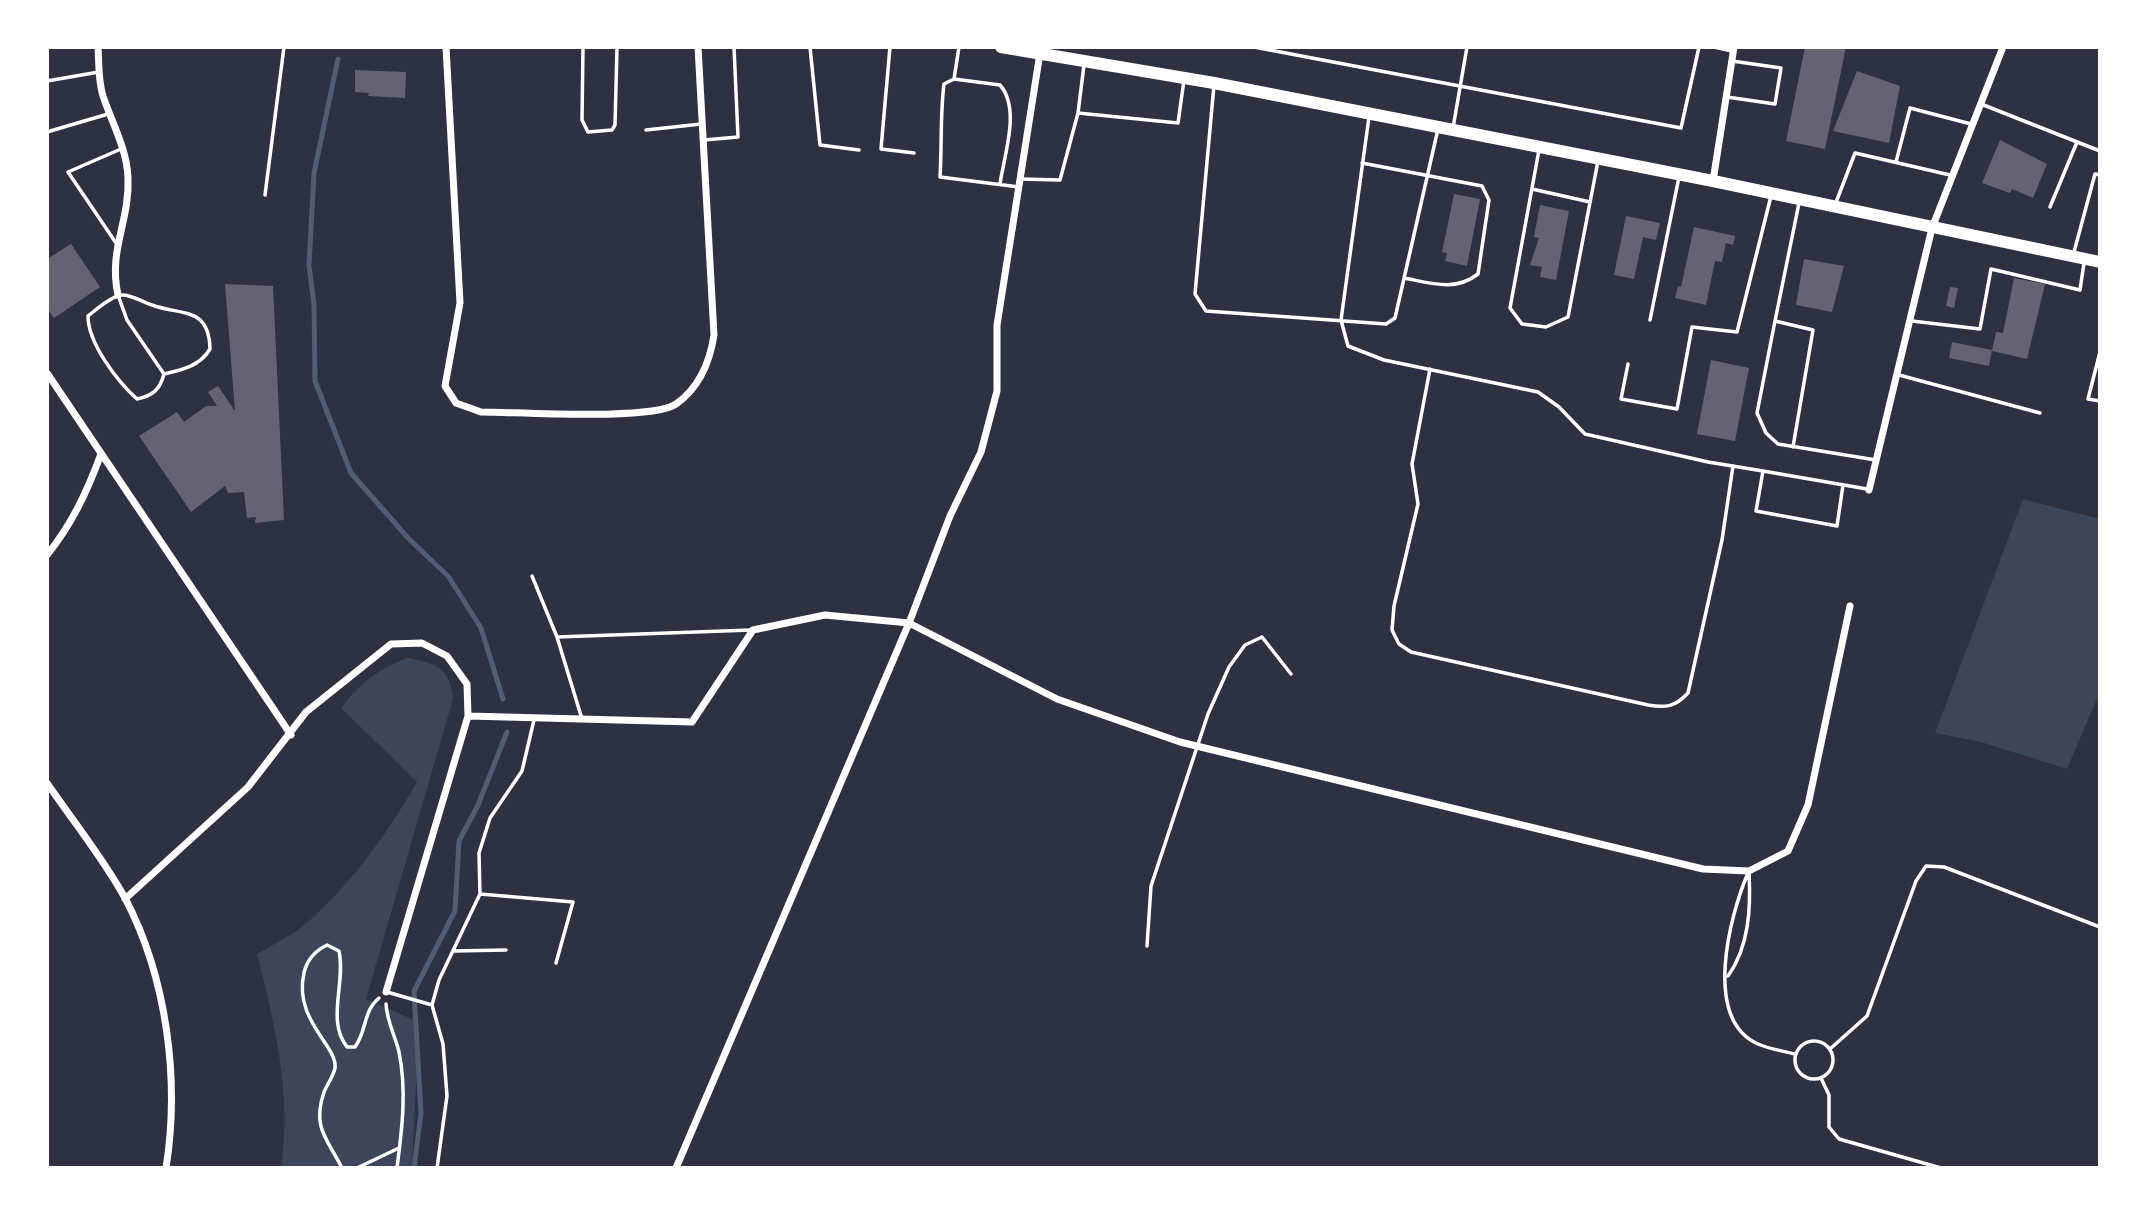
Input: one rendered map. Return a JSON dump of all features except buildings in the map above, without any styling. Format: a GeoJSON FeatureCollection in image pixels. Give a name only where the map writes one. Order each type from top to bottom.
{"type":"FeatureCollection","features":[{"type":"Feature","properties":{"kind":"main road"},"geometry":{"type":"LineString","coordinates":[[1001,47],[1041,50],[1680,174],[1932,229],[2100,262]]}},
{"type":"Feature","properties":{"kind":"street"},"geometry":{"type":"LineString","coordinates":[[98,47],[99,72],[123,148],[128,196],[113,271],[118,295]]}},
{"type":"Feature","properties":{"kind":"street"},"geometry":{"type":"LineString","coordinates":[[446,47],[460,303],[445,386],[456,403],[481,412],[644,412],[674,405],[695,384],[711,357],[714,335],[698,47]]}},
{"type":"Feature","properties":{"kind":"street"},"geometry":{"type":"LineString","coordinates":[[1869,490],[1932,229],[2003,47]]}},
{"type":"Feature","properties":{"kind":"street"},"geometry":{"type":"LineString","coordinates":[[1713,181],[1734,49]]}},
{"type":"Feature","properties":{"kind":"street"},"geometry":{"type":"LineString","coordinates":[[676,1168],[909,623],[950,516],[981,452],[997,391],[997,325],[1041,50]]}},
{"type":"Feature","properties":{"kind":"street"},"geometry":{"type":"LineString","coordinates":[[47,373],[291,735]]}},
{"type":"Feature","properties":{"kind":"street"},"geometry":{"type":"LineString","coordinates":[[47,555],[64,534],[86,495],[101,454]]}},
{"type":"Feature","properties":{"kind":"street"},"geometry":{"type":"LineString","coordinates":[[468,716],[534,720],[692,722],[753,630],[825,615],[909,623],[1057,699],[1198,746],[1703,869],[1749,871],[1788,851],[1808,806],[1850,606]]}},
{"type":"Feature","properties":{"kind":"street"},"geometry":{"type":"LineString","coordinates":[[125,899],[248,787],[291,735],[306,712],[325,695],[391,644],[422,643],[447,656],[467,684],[468,716],[386,992]]}},
{"type":"Feature","properties":{"kind":"street"},"geometry":{"type":"LineString","coordinates":[[47,783],[125,899],[146,953],[169,1044],[173,1096],[166,1168]]}},
{"type":"Feature","properties":{"kind":"lane"},"geometry":{"type":"LineString","coordinates":[[265,195],[284,47]]}},
{"type":"Feature","properties":{"kind":"lane"},"geometry":{"type":"LineString","coordinates":[[583,47],[582,120],[588,132],[612,130],[615,125],[617,47]]}},
{"type":"Feature","properties":{"kind":"lane"},"geometry":{"type":"LineString","coordinates":[[704,140],[738,137],[734,47]]}},
{"type":"Feature","properties":{"kind":"lane"},"geometry":{"type":"LineString","coordinates":[[810,47],[820,145],[859,150]]}},
{"type":"Feature","properties":{"kind":"lane"},"geometry":{"type":"LineString","coordinates":[[890,47],[881,149],[915,153]]}},
{"type":"Feature","properties":{"kind":"lane"},"geometry":{"type":"LineString","coordinates":[[954,79],[959,47]]}},
{"type":"Feature","properties":{"kind":"lane"},"geometry":{"type":"LineString","coordinates":[[1254,47],[1681,128],[1699,47]]}},
{"type":"Feature","properties":{"kind":"lane"},"geometry":{"type":"LineString","coordinates":[[1452,131],[1467,47]]}},
{"type":"Feature","properties":{"kind":"lane"},"geometry":{"type":"LineString","coordinates":[[1714,47],[1734,49]]}},
{"type":"Feature","properties":{"kind":"lane"},"geometry":{"type":"LineString","coordinates":[[1000,184],[1011,106],[1006,93],[1000,85],[954,79],[944,84],[939,126],[942,138],[940,177],[1000,184],[1060,180],[1079,113],[1085,60]]}},
{"type":"Feature","properties":{"kind":"lane"},"geometry":{"type":"LineString","coordinates":[[1726,97],[1774,104],[1781,68],[1732,61]]}},
{"type":"Feature","properties":{"kind":"lane"},"geometry":{"type":"LineString","coordinates":[[47,80],[99,72]]}},
{"type":"Feature","properties":{"kind":"lane"},"geometry":{"type":"LineString","coordinates":[[1079,113],[1178,123],[1185,78]]}},
{"type":"Feature","properties":{"kind":"lane"},"geometry":{"type":"LineString","coordinates":[[1214,83],[1195,294],[1206,311],[1386,324],[1395,318],[1438,128]]}},
{"type":"Feature","properties":{"kind":"lane"},"geometry":{"type":"LineString","coordinates":[[1981,104],[2100,151]]}},
{"type":"Feature","properties":{"kind":"lane"},"geometry":{"type":"LineString","coordinates":[[1896,162],[1910,108],[1973,125]]}},
{"type":"Feature","properties":{"kind":"lane"},"geometry":{"type":"LineString","coordinates":[[47,132],[110,113]]}},
{"type":"Feature","properties":{"kind":"lane"},"geometry":{"type":"LineString","coordinates":[[1370,115],[1341,320],[1348,346],[1384,360],[1538,392],[1559,407],[1585,434],[1733,466],[1869,490]]}},
{"type":"Feature","properties":{"kind":"lane"},"geometry":{"type":"LineString","coordinates":[[646,130],[703,124]]}},
{"type":"Feature","properties":{"kind":"lane"},"geometry":{"type":"LineString","coordinates":[[2049,207],[2077,142]]}},
{"type":"Feature","properties":{"kind":"lane"},"geometry":{"type":"LineString","coordinates":[[117,243],[68,172],[123,148]]}},
{"type":"Feature","properties":{"kind":"lane"},"geometry":{"type":"LineString","coordinates":[[1539,148],[1510,308],[1522,324],[1546,327],[1568,317],[1598,160]]}},
{"type":"Feature","properties":{"kind":"lane"},"geometry":{"type":"LineString","coordinates":[[1834,207],[1855,153],[1952,176]]}},
{"type":"Feature","properties":{"kind":"lane"},"geometry":{"type":"LineString","coordinates":[[1362,163],[1482,186],[1489,200],[1478,274],[1465,284],[1445,286],[1404,278]]}},
{"type":"Feature","properties":{"kind":"lane"},"geometry":{"type":"LineString","coordinates":[[1650,320],[1680,174]]}},
{"type":"Feature","properties":{"kind":"lane"},"geometry":{"type":"LineString","coordinates":[[1910,321],[1980,329],[1991,269],[2080,290],[2079,258],[2095,174],[2100,175]]}},
{"type":"Feature","properties":{"kind":"lane"},"geometry":{"type":"LineString","coordinates":[[1532,189],[1590,202]]}},
{"type":"Feature","properties":{"kind":"lane"},"geometry":{"type":"LineString","coordinates":[[1628,364],[1621,399],[1677,409],[1692,327],[1737,332],[1771,194]]}},
{"type":"Feature","properties":{"kind":"lane"},"geometry":{"type":"LineString","coordinates":[[1800,200],[1757,413],[1766,433],[1778,444],[1876,460]]}},
{"type":"Feature","properties":{"kind":"lane"},"geometry":{"type":"LineString","coordinates":[[118,295],[127,320],[164,374],[161,386],[149,396],[137,399],[126,390],[92,337],[88,316],[118,295],[128,295],[167,310],[191,312],[207,328],[210,349],[206,357],[193,366],[164,374]]}},
{"type":"Feature","properties":{"kind":"lane"},"geometry":{"type":"LineString","coordinates":[[1775,321],[1813,330],[1794,446]]}},
{"type":"Feature","properties":{"kind":"lane"},"geometry":{"type":"LineString","coordinates":[[2100,352],[2088,398],[2100,401]]}},
{"type":"Feature","properties":{"kind":"lane"},"geometry":{"type":"LineString","coordinates":[[1430,369],[1412,464],[1418,504],[1394,606],[1392,629],[1399,644],[1411,652],[1449,663],[1648,705],[1665,708],[1678,705],[1688,693],[1722,540],[1733,466]]}},
{"type":"Feature","properties":{"kind":"lane"},"geometry":{"type":"LineString","coordinates":[[1897,374],[2040,413]]}},
{"type":"Feature","properties":{"kind":"lane"},"geometry":{"type":"LineString","coordinates":[[1763,471],[1756,511],[1838,526],[1843,485]]}},
{"type":"Feature","properties":{"kind":"lane"},"geometry":{"type":"LineString","coordinates":[[532,576],[557,637],[583,721]]}},
{"type":"Feature","properties":{"kind":"lane"},"geometry":{"type":"LineString","coordinates":[[557,637],[753,630]]}},
{"type":"Feature","properties":{"kind":"lane"},"geometry":{"type":"LineString","coordinates":[[1147,946],[1151,887],[1208,714],[1229,667],[1245,645],[1262,636],[1291,674]]}},
{"type":"Feature","properties":{"kind":"lane"},"geometry":{"type":"LineString","coordinates":[[437,1168],[447,1096],[443,1044],[432,1005],[439,980],[480,894],[479,853],[490,818],[522,771],[534,720]]}},
{"type":"Feature","properties":{"kind":"lane"},"geometry":{"type":"LineString","coordinates":[[1830,1049],[1867,1016],[1916,881],[1926,866],[1944,867],[2100,927]]}},
{"type":"Feature","properties":{"kind":"lane"},"geometry":{"type":"LineString","coordinates":[[1727,978],[1740,959],[1751,902],[1749,871]]}},
{"type":"Feature","properties":{"kind":"lane"},"geometry":{"type":"LineString","coordinates":[[1749,871],[1737,900],[1726,959],[1727,1004],[1734,1023],[1756,1044],[1795,1054]]}},
{"type":"Feature","properties":{"kind":"lane"},"geometry":{"type":"LineString","coordinates":[[480,894],[573,902],[556,963]]}},
{"type":"Feature","properties":{"kind":"lane"},"geometry":{"type":"LineString","coordinates":[[454,951],[506,950]]}},
{"type":"Feature","properties":{"kind":"lane"},"geometry":{"type":"LineString","coordinates":[[386,992],[432,1005]]}},
{"type":"Feature","properties":{"kind":"lane"},"geometry":{"type":"LineString","coordinates":[[1821,1078],[1804,1077],[1797,1071],[1795,1054],[1800,1046],[1816,1040],[1830,1049]]}},
{"type":"Feature","properties":{"kind":"lane"},"geometry":{"type":"LineString","coordinates":[[1821,1078],[1832,1066],[1830,1049]]}},
{"type":"Feature","properties":{"kind":"lane"},"geometry":{"type":"LineString","coordinates":[[1821,1078],[1829,1094],[1829,1128],[1839,1139],[1941,1168]]}},
{"type":"Feature","properties":{"kind":"path"},"geometry":{"type":"LineString","coordinates":[[342,1168],[318,1123],[320,1104],[335,1067],[332,1054],[305,1013],[300,987],[305,966],[315,950],[327,945],[339,951],[342,965],[336,1019],[338,1036],[346,1047],[355,1047],[360,1040],[369,1007],[386,992]]}},
{"type":"Feature","properties":{"kind":"path"},"geometry":{"type":"LineString","coordinates":[[386,992],[386,1018],[399,1051],[404,1099],[397,1168]]}},
{"type":"Feature","properties":{"kind":"path"},"geometry":{"type":"LineString","coordinates":[[357,1168],[400,1148]]}},
{"type":"Feature","properties":{"kind":"shaded area"},"geometry":{"type":"Polygon","coordinates":[[[2023,499],[2100,519],[2100,701],[2096,701],[2067,769],[1981,742],[1935,733],[2023,499]]]}},
{"type":"Feature","properties":{"kind":"shaded area"},"geometry":{"type":"Polygon","coordinates":[[[407,658],[426,662],[440,669],[449,680],[453,699],[366,999],[414,1020],[417,1066],[412,1168],[281,1168],[284,1114],[280,1060],[257,954],[303,926],[352,877],[380,840],[417,782],[341,708],[370,678],[407,658]]]}},
{"type":"Feature","properties":{"kind":"waterway"},"geometry":{"type":"LineString","coordinates":[[338,59],[314,173],[309,265],[314,305],[315,381],[351,473],[409,539],[448,576],[481,628],[503,699]]}},
{"type":"Feature","properties":{"kind":"waterway"},"geometry":{"type":"LineString","coordinates":[[414,1168],[421,1113],[414,991],[455,911],[459,841],[478,805],[507,732]]}}]}
